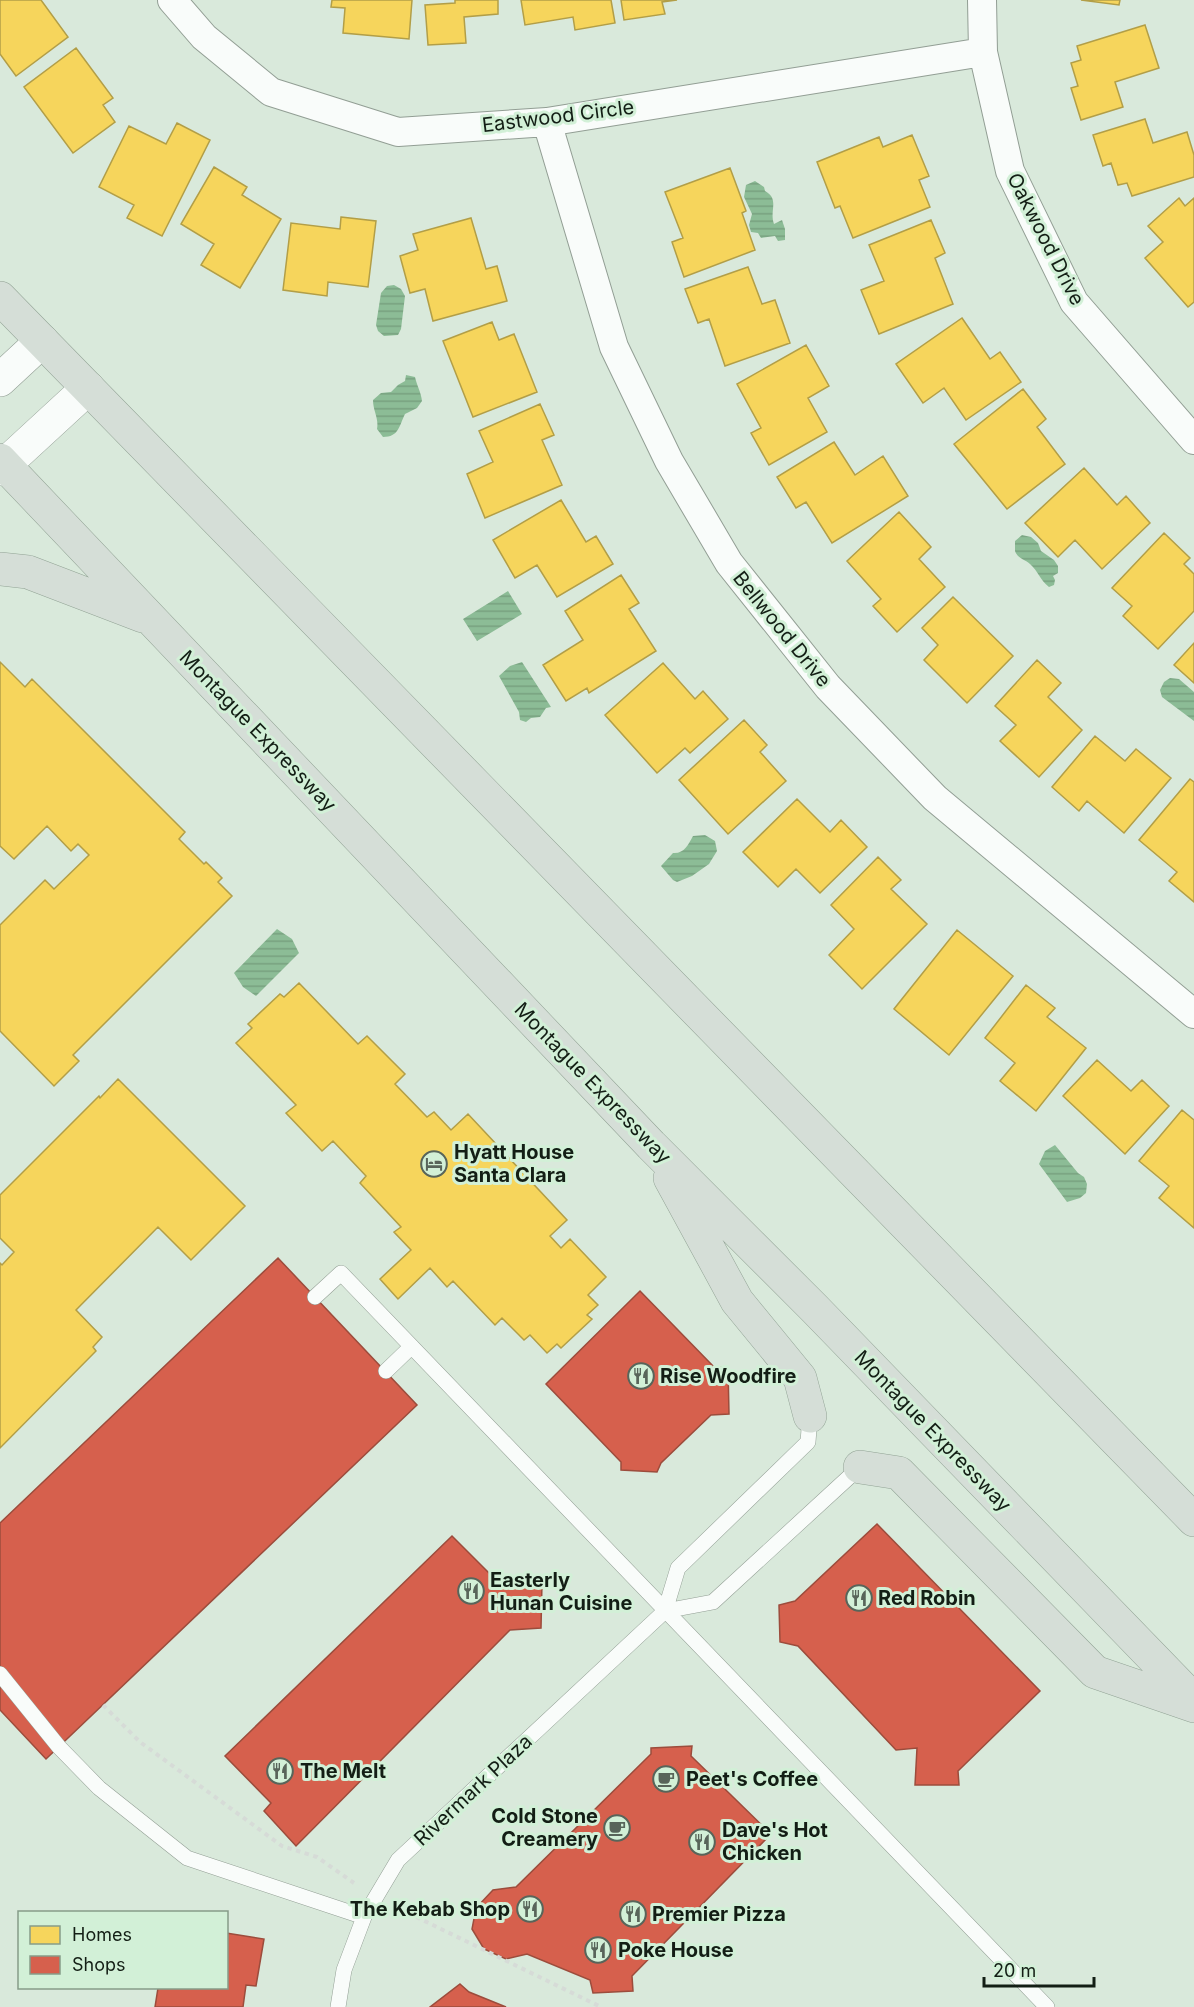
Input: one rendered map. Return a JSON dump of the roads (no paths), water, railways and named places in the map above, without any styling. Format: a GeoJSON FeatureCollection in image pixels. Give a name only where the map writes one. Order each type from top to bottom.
{"type":"FeatureCollection","features":[{"type":"Feature","properties":{"kind":"highway"},"geometry":{"type":"LineString","coordinates":[[0,298],[1194,1520]]}},
{"type":"Feature","properties":{"kind":"highway","name":"Montague Expressway"},"geometry":{"type":"LineString","coordinates":[[1,465],[152,619],[651,1145],[823,1317],[1194,1700]]}},
{"type":"Feature","properties":{"kind":"highway"},"geometry":{"type":"LineString","coordinates":[[0,569],[28,572],[152,619]]}},
{"type":"Feature","properties":{"kind":"highway"},"geometry":{"type":"LineString","coordinates":[[651,1145],[737,1301],[800,1378],[810,1416]]}},
{"type":"Feature","properties":{"kind":"highway"},"geometry":{"type":"LineString","coordinates":[[860,1467],[899,1473],[1095,1672],[1194,1706]]}},
{"type":"Feature","properties":{"kind":"main road"},"geometry":{"type":"LineString","coordinates":[[0,380],[42,341]]}},
{"type":"Feature","properties":{"kind":"main road"},"geometry":{"type":"LineString","coordinates":[[1,465],[88,388]]}},
{"type":"Feature","properties":{"kind":"street","name":"Eastwood Circle"},"geometry":{"type":"LineString","coordinates":[[172,0],[204,38],[271,92],[398,132],[547,122],[983,52]]}},
{"type":"Feature","properties":{"kind":"street","name":"Oakwood Drive"},"geometry":{"type":"LineString","coordinates":[[982,0],[983,52],[1010,171],[1074,302],[1194,440]]}},
{"type":"Feature","properties":{"kind":"street","name":"Bellwood Drive"},"geometry":{"type":"LineString","coordinates":[[547,122],[615,347],[669,462],[729,563],[828,687],[935,798],[1194,1014]]}},
{"type":"Feature","properties":{"kind":"lane"},"geometry":{"type":"LineString","coordinates":[[315,1297],[341,1273],[1047,2007]]}},
{"type":"Feature","properties":{"kind":"lane"},"geometry":{"type":"LineString","coordinates":[[386,1371],[411,1347]]}},
{"type":"Feature","properties":{"kind":"lane"},"geometry":{"type":"LineString","coordinates":[[665,1611],[678,1568],[808,1442],[810,1416]]}},
{"type":"Feature","properties":{"kind":"lane"},"geometry":{"type":"LineString","coordinates":[[665,1611],[713,1602],[860,1467]]}},
{"type":"Feature","properties":{"kind":"lane","name":"Rivermark Plaza"},"geometry":{"type":"LineString","coordinates":[[338,2007],[344,1970],[364,1917],[398,1860],[665,1611]]}},
{"type":"Feature","properties":{"kind":"lane"},"geometry":{"type":"LineString","coordinates":[[0,1674],[59,1747],[99,1788],[187,1858],[364,1917]]}},
{"type":"Feature","properties":{"kind":"place","name":"Hyatt House Santa Clara"},"geometry":{"type":"Point","coordinates":[434,1164]}},
{"type":"Feature","properties":{"kind":"place","name":"Rise Woodfire"},"geometry":{"type":"Point","coordinates":[641,1376]}},
{"type":"Feature","properties":{"kind":"place","name":"Easterly Hunan Cuisine"},"geometry":{"type":"Point","coordinates":[471,1591]}},
{"type":"Feature","properties":{"kind":"place","name":"Red Robin"},"geometry":{"type":"Point","coordinates":[859,1598]}},
{"type":"Feature","properties":{"kind":"place","name":"The Melt"},"geometry":{"type":"Point","coordinates":[280,1771]}},
{"type":"Feature","properties":{"kind":"place","name":"Peet's Coffee"},"geometry":{"type":"Point","coordinates":[666,1779]}},
{"type":"Feature","properties":{"kind":"place","name":"Cold Stone Creamery"},"geometry":{"type":"Point","coordinates":[617,1828]}},
{"type":"Feature","properties":{"kind":"place","name":"Dave's Hot Chicken"},"geometry":{"type":"Point","coordinates":[702,1842]}},
{"type":"Feature","properties":{"kind":"place","name":"The Kebab Shop"},"geometry":{"type":"Point","coordinates":[530,1909]}},
{"type":"Feature","properties":{"kind":"place","name":"Premier Pizza"},"geometry":{"type":"Point","coordinates":[633,1914]}},
{"type":"Feature","properties":{"kind":"place","name":"Poke House"},"geometry":{"type":"Point","coordinates":[598,1950]}}]}
